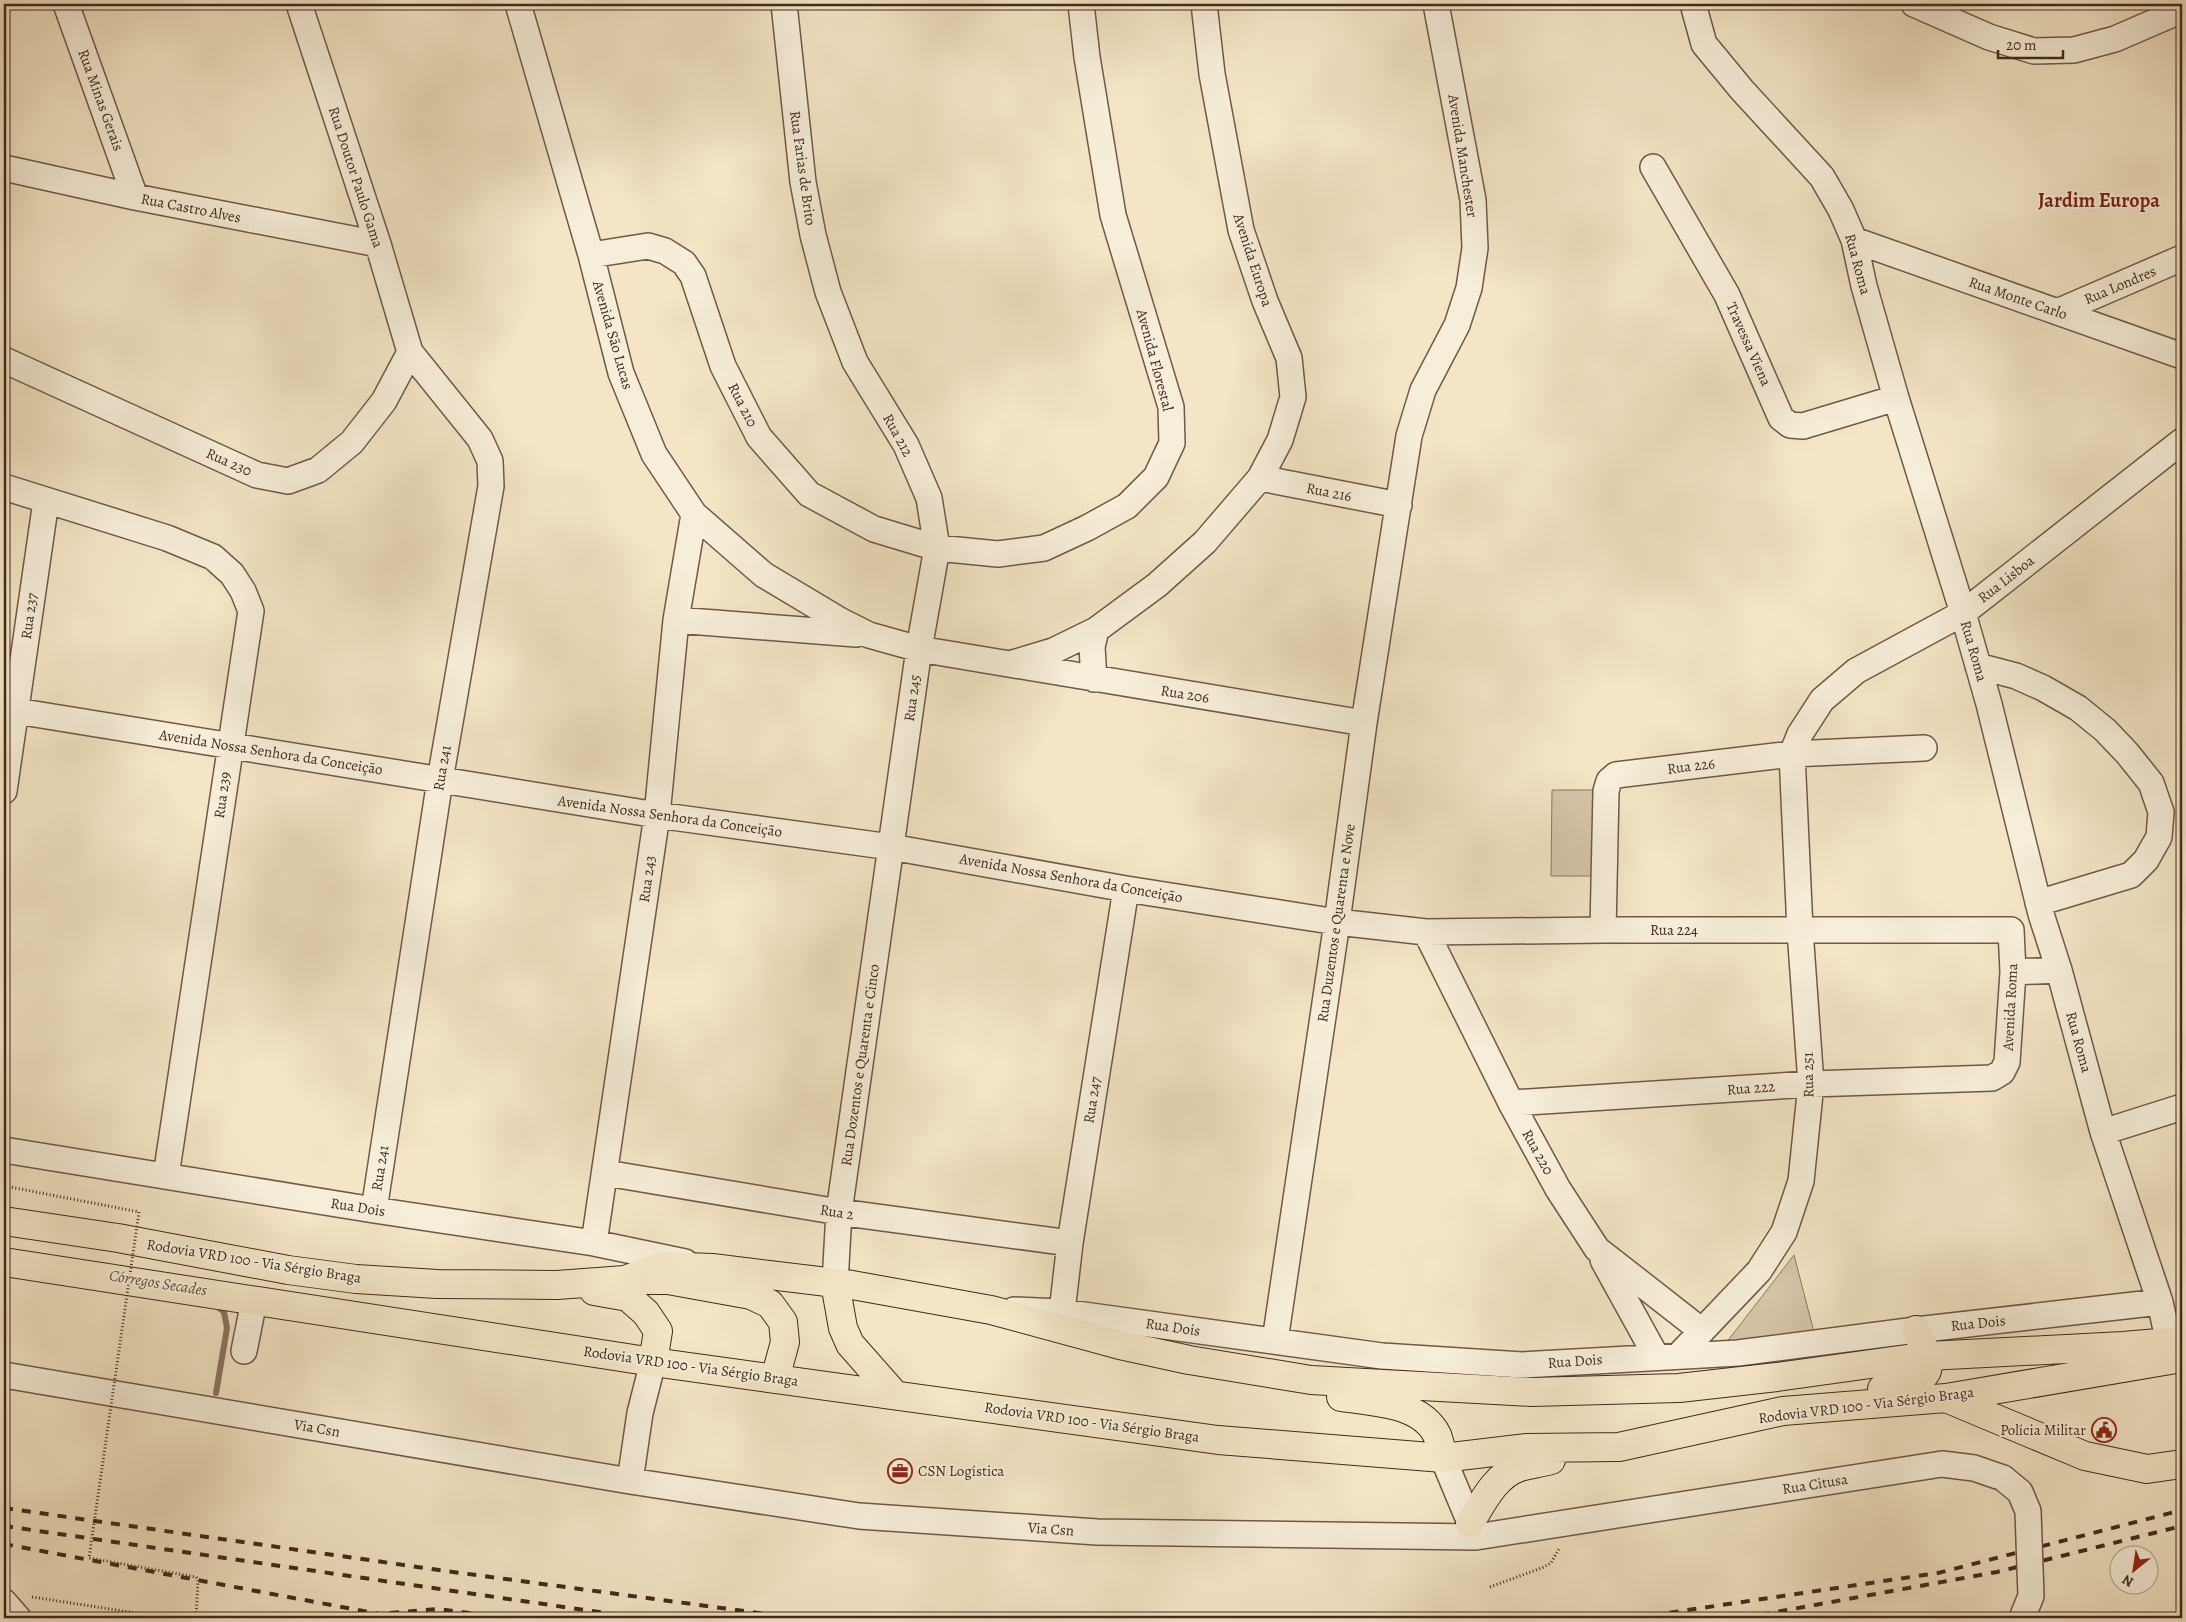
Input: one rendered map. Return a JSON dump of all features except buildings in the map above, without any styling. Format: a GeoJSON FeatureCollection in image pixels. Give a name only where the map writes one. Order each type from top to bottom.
{"type":"FeatureCollection","features":[{"type":"Feature","properties":{"kind":"main road","name":"Rodovia VRD 100 - Via Sérgio Braga"},"geometry":{"type":"LineString","coordinates":[[4,1221],[118,1238],[288,1270],[356,1279],[437,1284],[557,1286],[625,1280]]}},
{"type":"Feature","properties":{"kind":"main road","name":"Rodovia VRD 100 - Via Sérgio Braga"},"geometry":{"type":"LineString","coordinates":[[4,1262],[106,1276],[254,1301],[653,1362],[1218,1440],[1444,1458],[1527,1448],[1619,1447],[1783,1411],[1946,1398],[2178,1347]]}},
{"type":"Feature","properties":{"kind":"main road"},"geometry":{"type":"LineString","coordinates":[[625,1280],[663,1266],[712,1268],[835,1283],[991,1310],[1256,1382],[1396,1407],[1412,1412],[1425,1420],[1436,1435],[1444,1458]]}},
{"type":"Feature","properties":{"kind":"main road"},"geometry":{"type":"LineString","coordinates":[[625,1280],[668,1280],[750,1295],[770,1304],[783,1322],[785,1342],[775,1379]]}},
{"type":"Feature","properties":{"kind":"main road"},"geometry":{"type":"LineString","coordinates":[[835,1283],[843,1328],[850,1344],[895,1395]]}},
{"type":"Feature","properties":{"kind":"main road"},"geometry":{"type":"LineString","coordinates":[[557,1286],[628,1297],[646,1313],[658,1331],[653,1362]]}},
{"type":"Feature","properties":{"kind":"main road"},"geometry":{"type":"LineString","coordinates":[[1783,1411],[1919,1380],[1928,1367],[1928,1356],[1916,1330]]}},
{"type":"Feature","properties":{"kind":"main road"},"geometry":{"type":"LineString","coordinates":[[1120,1345],[1189,1360],[1311,1380],[1532,1392],[1679,1388],[1777,1377],[1928,1356],[2178,1347]]}},
{"type":"Feature","properties":{"kind":"main road"},"geometry":{"type":"LineString","coordinates":[[1946,1398],[2085,1456],[2147,1468],[2182,1464]]}},
{"type":"Feature","properties":{"kind":"main road"},"geometry":{"type":"LineString","coordinates":[[1473,1530],[1486,1497],[1499,1481],[1518,1467],[1619,1447]]}},
{"type":"Feature","properties":{"kind":"street","name":"Rua Minas Gerais"},"geometry":{"type":"LineString","coordinates":[[66,4],[135,197]]}},
{"type":"Feature","properties":{"kind":"street","name":"Rua Doutor Paulo Gama"},"geometry":{"type":"LineString","coordinates":[[299,4],[378,244],[410,352]]}},
{"type":"Feature","properties":{"kind":"street","name":"Avenida São Lucas"},"geometry":{"type":"LineString","coordinates":[[518,4],[591,255],[621,372],[654,454],[694,514],[764,575],[841,621],[869,634],[919,649],[1006,665]]}},
{"type":"Feature","properties":{"kind":"street","name":"Rua Farias de Brito"},"geometry":{"type":"LineString","coordinates":[[784,4],[803,182],[812,235],[828,292],[842,327]]}},
{"type":"Feature","properties":{"kind":"street","name":"Avenida Florestal"},"geometry":{"type":"LineString","coordinates":[[937,548],[998,554],[1044,548],[1053,544],[1127,506],[1156,477],[1172,443],[1171,407],[1113,215],[1087,57],[1081,4]]}},
{"type":"Feature","properties":{"kind":"street","name":"Avenida Europa"},"geometry":{"type":"LineString","coordinates":[[1006,665],[1053,652],[1096,630],[1157,585],[1205,542],[1260,478],[1280,440],[1293,397],[1289,358],[1265,301],[1240,230],[1212,74],[1204,4]]}},
{"type":"Feature","properties":{"kind":"street","name":"Avenida Manchester"},"geometry":{"type":"LineString","coordinates":[[1398,505],[1409,436],[1423,390],[1457,325],[1469,288],[1475,248],[1473,200],[1436,4]]}},
{"type":"Feature","properties":{"kind":"street","name":"Rua Roma"},"geometry":{"type":"LineString","coordinates":[[1693,4],[1704,44],[1742,90],[1822,177],[1841,210],[1854,240],[1864,286],[1896,398],[1963,612],[2038,902],[2059,970],[2103,1132],[2160,1302],[2178,1347]]}},
{"type":"Feature","properties":{"kind":"street"},"geometry":{"type":"LineString","coordinates":[[1914,4],[1989,37],[2034,51],[2074,50],[2114,39],[2182,10]]}},
{"type":"Feature","properties":{"kind":"street","name":"Rua Castro Alves"},"geometry":{"type":"LineString","coordinates":[[4,168],[135,197],[378,244]]}},
{"type":"Feature","properties":{"kind":"street","name":"Travessa Viena"},"geometry":{"type":"LineString","coordinates":[[1653,168],[1727,295],[1781,418],[1790,425],[1803,426],[1896,398]]}},
{"type":"Feature","properties":{"kind":"street","name":"Rua Monte Carlo"},"geometry":{"type":"LineString","coordinates":[[1854,240],[2182,356]]}},
{"type":"Feature","properties":{"kind":"street","name":"Rua 210"},"geometry":{"type":"LineString","coordinates":[[591,255],[648,246],[665,250],[684,262],[693,276],[723,366],[759,437],[809,494],[874,530],[937,548]]}},
{"type":"Feature","properties":{"kind":"street","name":"Rua Londres"},"geometry":{"type":"LineString","coordinates":[[2058,312],[2182,258]]}},
{"type":"Feature","properties":{"kind":"street","name":"Rua 212"},"geometry":{"type":"LineString","coordinates":[[842,327],[855,362],[906,445],[929,498],[937,548]]}},
{"type":"Feature","properties":{"kind":"street","name":"Rua 230"},"geometry":{"type":"LineString","coordinates":[[4,360],[257,475],[288,481],[318,470],[352,442],[384,402],[410,352]]}},
{"type":"Feature","properties":{"kind":"street","name":"Rua 241"},"geometry":{"type":"LineString","coordinates":[[374,1210],[440,780],[491,486],[490,461],[480,439],[410,352]]}},
{"type":"Feature","properties":{"kind":"street","name":"Rua Lisboa"},"geometry":{"type":"LineString","coordinates":[[1792,754],[1800,734],[1822,700],[1856,671],[1963,612],[2182,440]]}},
{"type":"Feature","properties":{"kind":"street","name":"Rua 216"},"geometry":{"type":"LineString","coordinates":[[1260,478],[1398,505]]}},
{"type":"Feature","properties":{"kind":"street","name":"Rua 239"},"geometry":{"type":"LineString","coordinates":[[4,488],[167,538],[213,557],[232,574],[243,591],[251,611],[166,1176]]}},
{"type":"Feature","properties":{"kind":"street","name":"Rua 237"},"geometry":{"type":"LineString","coordinates":[[4,791],[10,710],[46,501]]}},
{"type":"Feature","properties":{"kind":"street","name":"Rua Duzentos e Quarenta e Nove"},"geometry":{"type":"LineString","coordinates":[[1275,1341],[1337,922],[1364,723],[1398,505]]}},
{"type":"Feature","properties":{"kind":"street","name":"Rua 243"},"geometry":{"type":"LineString","coordinates":[[594,1243],[606,1173],[656,815],[676,620],[694,514]]}},
{"type":"Feature","properties":{"kind":"street","name":"Rua 245"},"geometry":{"type":"LineString","coordinates":[[891,847],[919,649],[937,548]]}},
{"type":"Feature","properties":{"kind":"street"},"geometry":{"type":"LineString","coordinates":[[676,620],[869,634]]}},
{"type":"Feature","properties":{"kind":"street"},"geometry":{"type":"LineString","coordinates":[[1094,679],[1092,647],[1096,630]]}},
{"type":"Feature","properties":{"kind":"street","name":"Rua 206"},"geometry":{"type":"LineString","coordinates":[[1006,665],[1364,723]]}},
{"type":"Feature","properties":{"kind":"street"},"geometry":{"type":"LineString","coordinates":[[1978,666],[2016,676],[2043,688],[2078,708],[2105,730],[2127,753],[2151,783],[2160,812],[2159,836],[2146,860],[2131,875],[2038,902]]}},
{"type":"Feature","properties":{"kind":"street","name":"Avenida Nossa Senhora da Conceição"},"geometry":{"type":"LineString","coordinates":[[10,710],[656,815],[891,847],[1126,889],[1337,922]]}},
{"type":"Feature","properties":{"kind":"street","name":"Rua 226"},"geometry":{"type":"LineString","coordinates":[[1603,930],[1606,791],[1609,781],[1616,775],[1792,754],[1924,748]]}},
{"type":"Feature","properties":{"kind":"street","name":"Rua 251"},"geometry":{"type":"LineString","coordinates":[[1668,1356],[1702,1331],[1759,1271],[1784,1232],[1802,1181],[1811,1084],[1800,930],[1792,754]]}},
{"type":"Feature","properties":{"kind":"street","name":"Rua Dozentos e Quarenta e Cinco"},"geometry":{"type":"LineString","coordinates":[[835,1283],[839,1212],[891,847]]}},
{"type":"Feature","properties":{"kind":"street","name":"Rua 247"},"geometry":{"type":"LineString","coordinates":[[1062,1312],[1070,1243],[1126,889]]}},
{"type":"Feature","properties":{"kind":"street","name":"Rua 224"},"geometry":{"type":"LineString","coordinates":[[1337,922],[1426,932],[2011,930]]}},
{"type":"Feature","properties":{"kind":"street","name":"Avenida Roma"},"geometry":{"type":"LineString","coordinates":[[1992,1078],[2002,1072],[2007,1062],[2013,972],[2011,930]]}},
{"type":"Feature","properties":{"kind":"street","name":"Rua 220"},"geometry":{"type":"LineString","coordinates":[[1426,932],[1511,1103],[1558,1189],[1597,1248],[1702,1331]]}},
{"type":"Feature","properties":{"kind":"street"},"geometry":{"type":"LineString","coordinates":[[2013,972],[2059,970]]}},
{"type":"Feature","properties":{"kind":"street","name":"Rua 222"},"geometry":{"type":"LineString","coordinates":[[1511,1103],[1811,1084],[1992,1078]]}},
{"type":"Feature","properties":{"kind":"street"},"geometry":{"type":"LineString","coordinates":[[2103,1132],[2182,1107]]}},
{"type":"Feature","properties":{"kind":"street","name":"Rua Dois"},"geometry":{"type":"LineString","coordinates":[[4,1150],[374,1210],[594,1243],[712,1268]]}},
{"type":"Feature","properties":{"kind":"street","name":"Rua 2"},"geometry":{"type":"LineString","coordinates":[[606,1173],[839,1212],[1070,1243]]}},
{"type":"Feature","properties":{"kind":"street"},"geometry":{"type":"LineString","coordinates":[[1597,1248],[1668,1356]]}},
{"type":"Feature","properties":{"kind":"street"},"geometry":{"type":"LineString","coordinates":[[244,1351],[254,1301]]}},
{"type":"Feature","properties":{"kind":"street","name":"Rua Dois"},"geometry":{"type":"LineString","coordinates":[[991,1310],[1062,1312],[1382,1356],[1522,1365],[1738,1353],[2160,1302]]}},
{"type":"Feature","properties":{"kind":"street"},"geometry":{"type":"LineString","coordinates":[[630,1481],[640,1413],[653,1362]]}},
{"type":"Feature","properties":{"kind":"street","name":"Via Csn"},"geometry":{"type":"LineString","coordinates":[[4,1375],[630,1481],[860,1516],[1087,1531],[1473,1530]]}},
{"type":"Feature","properties":{"kind":"street"},"geometry":{"type":"LineString","coordinates":[[1444,1458],[1473,1530]]}},
{"type":"Feature","properties":{"kind":"street","name":"Rua Citusa"},"geometry":{"type":"LineString","coordinates":[[1473,1530],[1569,1523],[1942,1464],[1974,1468],[2003,1478],[2020,1492],[2028,1511],[2031,1596],[2022,1618]]}},
{"type":"Feature","properties":{"kind":"path"},"geometry":{"type":"LineString","coordinates":[[6,1186],[140,1212],[89,1558],[196,1577],[198,1580],[196,1618]]}},
{"type":"Feature","properties":{"kind":"path"},"geometry":{"type":"LineString","coordinates":[[1490,1587],[1551,1563],[1569,1523]]}},
{"type":"Feature","properties":{"kind":"path"},"geometry":{"type":"LineString","coordinates":[[15,1605],[169,1618]]}},
{"type":"Feature","properties":{"kind":"shaded area"},"geometry":{"type":"Polygon","coordinates":[[[1552,790],[1597,790],[1597,876],[1551,876],[1552,790]]]}},
{"type":"Feature","properties":{"kind":"shaded area"},"geometry":{"type":"Polygon","coordinates":[[[1794,1255],[1815,1336],[1719,1352],[1794,1255]]]}},
{"type":"Feature","properties":{"kind":"waterway","name":"Córregos Secades"},"geometry":{"type":"LineString","coordinates":[[215,1305],[224,1312],[227,1328],[216,1393]]}},
{"type":"Feature","properties":{"kind":"railway"},"geometry":{"type":"LineString","coordinates":[[4,1508],[446,1571],[796,1618]]}},
{"type":"Feature","properties":{"kind":"railway"},"geometry":{"type":"LineString","coordinates":[[1634,1618],[1938,1573],[2182,1510]]}},
{"type":"Feature","properties":{"kind":"railway"},"geometry":{"type":"LineString","coordinates":[[4,1526],[640,1618]]}},
{"type":"Feature","properties":{"kind":"railway"},"geometry":{"type":"LineString","coordinates":[[1743,1618],[1997,1572],[2182,1526]]}},
{"type":"Feature","properties":{"kind":"railway"},"geometry":{"type":"LineString","coordinates":[[4,1544],[401,1618]]}},
{"type":"Feature","properties":{"kind":"railway"},"geometry":{"type":"LineString","coordinates":[[390,1613],[438,1609],[507,1618]]}},
{"type":"Feature","properties":{"kind":"railway"},"geometry":{"type":"LineString","coordinates":[[331,1618],[365,1615]]}},
{"type":"Feature","properties":{"kind":"place","name":"Polícia Militar"},"geometry":{"type":"Point","coordinates":[2104,1430]}},
{"type":"Feature","properties":{"kind":"place","name":"CSN Logística"},"geometry":{"type":"Point","coordinates":[900,1471]}},
{"type":"Feature","properties":{"kind":"district","name":"Jardim Europa"},"geometry":{"type":"Point","coordinates":[2099,200]}}]}
